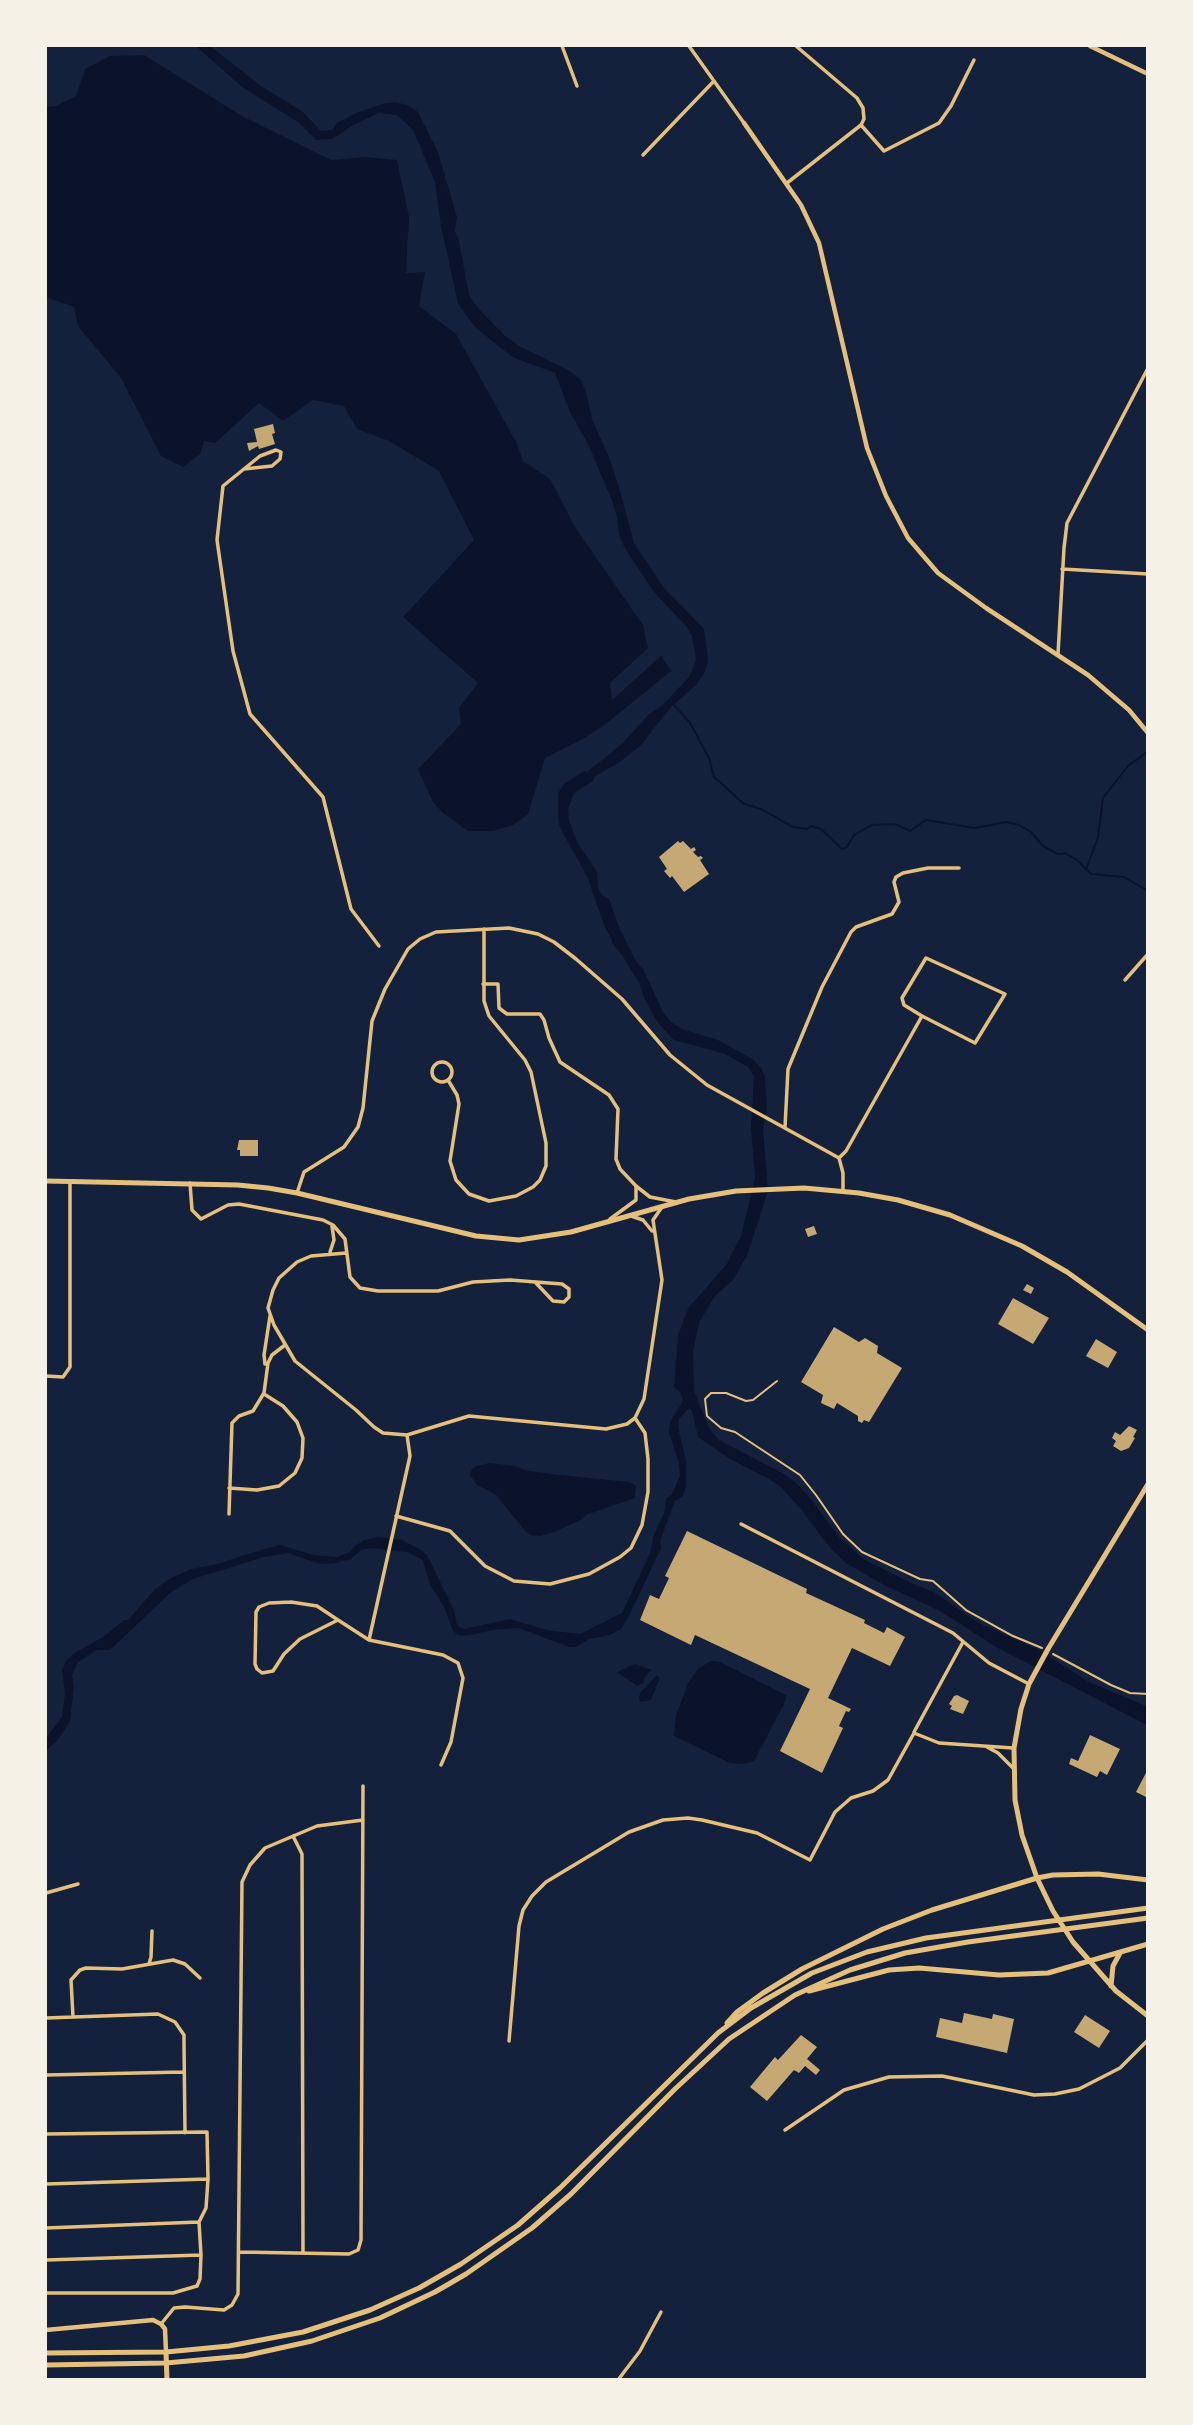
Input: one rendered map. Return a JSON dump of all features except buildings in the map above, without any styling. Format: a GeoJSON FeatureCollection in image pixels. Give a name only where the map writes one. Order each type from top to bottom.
{"type":"FeatureCollection","features":[{"type":"Feature","properties":{"kind":"main road"},"geometry":{"type":"LineString","coordinates":[[46,1181],[238,1185],[297,1193],[476,1236],[499,1239],[542,1238],[572,1232],[677,1202],[736,1191],[776,1188],[843,1191],[898,1200],[950,1215],[999,1235],[1067,1272],[1147,1330]]}},
{"type":"Feature","properties":{"kind":"main road"},"geometry":{"type":"LineString","coordinates":[[1147,1484],[1035,1671],[1021,1709],[1013,1768],[1017,1813],[1025,1847],[1037,1878],[1063,1927],[1111,1986],[1147,2016]]}},
{"type":"Feature","properties":{"kind":"main road"},"geometry":{"type":"LineString","coordinates":[[46,2353],[166,2352],[252,2343],[333,2323],[419,2288],[461,2264],[518,2225],[560,2188],[737,2012],[763,1993],[844,1947],[932,1910],[1037,1878],[1098,1874],[1147,1880]]}},
{"type":"Feature","properties":{"kind":"main road"},"geometry":{"type":"LineString","coordinates":[[718,2033],[781,1989],[812,1973],[866,1952],[926,1938],[1147,1908]]}},
{"type":"Feature","properties":{"kind":"main road"},"geometry":{"type":"LineString","coordinates":[[46,2365],[166,2363],[244,2356],[312,2341],[389,2314],[466,2274],[504,2249],[571,2194],[729,2039],[795,1995],[850,1970],[905,1953],[1147,1918]]}},
{"type":"Feature","properties":{"kind":"main road"},"geometry":{"type":"LineString","coordinates":[[795,1995],[889,1970],[919,1968],[1030,1975],[1048,1973],[1147,1944]]}},
{"type":"Feature","properties":{"kind":"main road"},"geometry":{"type":"LineString","coordinates":[[1111,1986],[1113,1966],[1122,1951]]}},
{"type":"Feature","properties":{"kind":"main road"},"geometry":{"type":"LineString","coordinates":[[166,2352],[167,2379]]}},
{"type":"Feature","properties":{"kind":"street"},"geometry":{"type":"LineString","coordinates":[[562,46],[577,86]]}},
{"type":"Feature","properties":{"kind":"street"},"geometry":{"type":"LineString","coordinates":[[689,46],[787,183],[806,214],[819,243],[863,433],[898,521],[918,551],[938,573],[1109,692],[1129,710],[1147,733]]}},
{"type":"Feature","properties":{"kind":"street"},"geometry":{"type":"LineString","coordinates":[[787,183],[861,125],[864,113],[858,98],[796,46]]}},
{"type":"Feature","properties":{"kind":"street"},"geometry":{"type":"LineString","coordinates":[[1090,46],[1147,74]]}},
{"type":"Feature","properties":{"kind":"street"},"geometry":{"type":"LineString","coordinates":[[861,125],[884,151],[939,123],[951,106],[974,60]]}},
{"type":"Feature","properties":{"kind":"street"},"geometry":{"type":"LineString","coordinates":[[643,155],[714,81]]}},
{"type":"Feature","properties":{"kind":"street"},"geometry":{"type":"LineString","coordinates":[[1058,654],[1062,569],[1070,516],[1147,368]]}},
{"type":"Feature","properties":{"kind":"street"},"geometry":{"type":"LineString","coordinates":[[244,469],[272,466],[280,459],[281,452],[276,450],[263,454],[244,469],[223,486],[217,540],[233,650],[250,714],[323,797],[351,909],[379,946]]}},
{"type":"Feature","properties":{"kind":"street"},"geometry":{"type":"LineString","coordinates":[[1062,569],[1147,574]]}},
{"type":"Feature","properties":{"kind":"street"},"geometry":{"type":"LineString","coordinates":[[785,1126],[788,1069],[822,987],[851,932],[856,926],[892,914],[899,902],[895,877],[928,868],[959,868]]}},
{"type":"Feature","properties":{"kind":"street"},"geometry":{"type":"LineString","coordinates":[[448,1080],[459,1104],[450,1161],[456,1180],[469,1194],[489,1201],[516,1196],[533,1187],[540,1180],[546,1166],[547,1152],[531,1072],[525,1060],[489,1016],[484,1001],[484,929]]}},
{"type":"Feature","properties":{"kind":"street"},"geometry":{"type":"LineString","coordinates":[[297,1193],[303,1172],[344,1147],[355,1134],[361,1118],[372,1021],[390,979],[408,949],[420,939],[436,932],[484,929],[523,930],[554,942],[614,992],[670,1055],[707,1085],[839,1158],[843,1173],[843,1191]]}},
{"type":"Feature","properties":{"kind":"street"},"geometry":{"type":"LineString","coordinates":[[1125,980],[1147,954]]}},
{"type":"Feature","properties":{"kind":"street"},"geometry":{"type":"LineString","coordinates":[[926,958],[1005,995],[978,1040],[971,1043],[922,1016],[904,1005],[902,998],[926,958]]}},
{"type":"Feature","properties":{"kind":"street"},"geometry":{"type":"LineString","coordinates":[[483,984],[498,984],[499,1008],[507,1014],[540,1014],[560,1062],[609,1095],[618,1110],[616,1159],[620,1169],[650,1197],[677,1202]]}},
{"type":"Feature","properties":{"kind":"street"},"geometry":{"type":"LineString","coordinates":[[839,1158],[847,1150],[922,1016]]}},
{"type":"Feature","properties":{"kind":"street"},"geometry":{"type":"LineString","coordinates":[[442,1061],[450,1066],[452,1075],[448,1080],[438,1081],[433,1076],[432,1069],[436,1064],[442,1061]]}},
{"type":"Feature","properties":{"kind":"street"},"geometry":{"type":"LineString","coordinates":[[46,1376],[63,1377],[70,1367],[70,1183]]}},
{"type":"Feature","properties":{"kind":"street"},"geometry":{"type":"LineString","coordinates":[[190,1183],[192,1210],[201,1219],[228,1205],[239,1204],[323,1220],[331,1224],[345,1238],[350,1277],[360,1288],[438,1291],[473,1282],[510,1280],[562,1284],[569,1289],[569,1297],[564,1302],[553,1301],[535,1282]]}},
{"type":"Feature","properties":{"kind":"street"},"geometry":{"type":"LineString","coordinates":[[607,1221],[636,1200],[636,1186]]}},
{"type":"Feature","properties":{"kind":"street"},"geometry":{"type":"LineString","coordinates":[[346,1253],[311,1256],[286,1270],[273,1290],[268,1308],[274,1325],[295,1361],[374,1427],[383,1433],[407,1435],[468,1416],[606,1429],[627,1424],[635,1418],[644,1399],[662,1280],[653,1220],[664,1206]]}},
{"type":"Feature","properties":{"kind":"street"},"geometry":{"type":"LineString","coordinates":[[629,1215],[643,1220],[654,1233]]}},
{"type":"Feature","properties":{"kind":"street"},"geometry":{"type":"LineString","coordinates":[[330,1253],[334,1240],[331,1224]]}},
{"type":"Feature","properties":{"kind":"street"},"geometry":{"type":"LineString","coordinates":[[229,1514],[232,1423],[239,1416],[253,1412],[264,1393],[264,1355],[270,1314]]}},
{"type":"Feature","properties":{"kind":"street"},"geometry":{"type":"LineString","coordinates":[[266,1369],[272,1354],[285,1345]]}},
{"type":"Feature","properties":{"kind":"street"},"geometry":{"type":"LineString","coordinates":[[229,1488],[257,1490],[279,1486],[291,1478],[300,1465],[303,1438],[297,1422],[283,1406],[264,1393]]}},
{"type":"Feature","properties":{"kind":"street"},"geometry":{"type":"LineString","coordinates":[[396,1516],[443,1527],[485,1566],[514,1581],[550,1584],[589,1574],[620,1558],[631,1548],[642,1525],[648,1492],[648,1459],[645,1433],[635,1418]]}},
{"type":"Feature","properties":{"kind":"street"},"geometry":{"type":"LineString","coordinates":[[369,1640],[410,1456],[407,1435]]}},
{"type":"Feature","properties":{"kind":"street"},"geometry":{"type":"LineString","coordinates":[[741,1524],[953,1633],[997,1668],[1029,1684]]}},
{"type":"Feature","properties":{"kind":"street"},"geometry":{"type":"LineString","coordinates":[[338,1620],[292,1645],[271,1672],[262,1672],[256,1667],[257,1609],[280,1602],[324,1609],[369,1640],[443,1655],[458,1663],[463,1678],[451,1742],[441,1765]]}},
{"type":"Feature","properties":{"kind":"street"},"geometry":{"type":"LineString","coordinates":[[509,2040],[519,1926],[523,1910],[546,1882],[629,1832],[644,1825],[677,1818],[702,1820],[757,1833],[810,1860],[841,1804],[873,1791],[888,1780],[963,1642]]}},
{"type":"Feature","properties":{"kind":"street"},"geometry":{"type":"LineString","coordinates":[[914,1733],[939,1743],[1014,1748]]}},
{"type":"Feature","properties":{"kind":"street"},"geometry":{"type":"LineString","coordinates":[[985,1746],[998,1753],[1013,1768]]}},
{"type":"Feature","properties":{"kind":"street"},"geometry":{"type":"LineString","coordinates":[[240,2252],[349,2254],[358,2250],[361,2240],[363,1786]]}},
{"type":"Feature","properties":{"kind":"street"},"geometry":{"type":"LineString","coordinates":[[161,2324],[169,2312],[177,2307],[228,2309],[239,2288],[242,1882],[250,1865],[265,1848],[317,1826],[363,1820]]}},
{"type":"Feature","properties":{"kind":"street"},"geometry":{"type":"LineString","coordinates":[[293,1836],[302,1854],[303,2252]]}},
{"type":"Feature","properties":{"kind":"street"},"geometry":{"type":"LineString","coordinates":[[46,1893],[79,1884]]}},
{"type":"Feature","properties":{"kind":"street"},"geometry":{"type":"LineString","coordinates":[[149,1964],[152,1931]]}},
{"type":"Feature","properties":{"kind":"street"},"geometry":{"type":"LineString","coordinates":[[73,2018],[71,1980],[80,1970],[86,1968],[122,1969],[166,1960],[180,1961],[200,1978]]}},
{"type":"Feature","properties":{"kind":"street"},"geometry":{"type":"LineString","coordinates":[[46,2018],[158,2014],[181,2028],[184,2035],[185,2133]]}},
{"type":"Feature","properties":{"kind":"street"},"geometry":{"type":"LineString","coordinates":[[785,2130],[844,2090],[889,2077],[942,2076],[1034,2095],[1079,2089],[1120,2068],[1147,2040]]}},
{"type":"Feature","properties":{"kind":"street"},"geometry":{"type":"LineString","coordinates":[[46,2075],[184,2072]]}},
{"type":"Feature","properties":{"kind":"street"},"geometry":{"type":"LineString","coordinates":[[46,2134],[207,2132],[208,2179],[206,2208],[199,2222],[201,2255],[197,2286],[173,2293],[46,2293]]}},
{"type":"Feature","properties":{"kind":"street"},"geometry":{"type":"LineString","coordinates":[[46,2184],[208,2179]]}},
{"type":"Feature","properties":{"kind":"street"},"geometry":{"type":"LineString","coordinates":[[46,2228],[199,2222]]}},
{"type":"Feature","properties":{"kind":"street"},"geometry":{"type":"LineString","coordinates":[[46,2260],[201,2255]]}},
{"type":"Feature","properties":{"kind":"street"},"geometry":{"type":"LineString","coordinates":[[618,2379],[640,2351],[662,2312]]}},
{"type":"Feature","properties":{"kind":"street"},"geometry":{"type":"LineString","coordinates":[[46,2330],[149,2320],[161,2324],[166,2334],[166,2352]]}},
{"type":"Feature","properties":{"kind":"path"},"geometry":{"type":"LineString","coordinates":[[776,1381],[753,1400],[746,1401],[726,1393],[711,1392],[705,1399],[707,1416],[721,1428],[735,1432],[800,1475],[842,1534],[862,1552],[933,1581],[966,1610],[1111,1685],[1130,1693],[1147,1694]]}},
{"type":"Feature","properties":{"kind":"water"},"geometry":{"type":"Polygon","coordinates":[[[196,46],[210,46],[261,86],[303,112],[321,131],[332,130],[337,123],[356,113],[382,104],[395,102],[418,112],[438,152],[457,217],[455,231],[469,295],[505,336],[519,346],[570,371],[581,380],[592,419],[609,457],[634,543],[665,589],[704,629],[708,660],[705,672],[696,685],[670,708],[641,745],[574,793],[568,809],[578,844],[597,872],[598,889],[609,899],[619,927],[663,1012],[671,1022],[682,1029],[718,1040],[754,1060],[765,1077],[767,1110],[763,1129],[768,1191],[747,1256],[733,1280],[715,1296],[700,1321],[693,1351],[694,1391],[710,1430],[719,1440],[786,1475],[797,1484],[837,1535],[863,1559],[934,1592],[977,1622],[1039,1650],[1089,1682],[1146,1706],[1147,1725],[996,1647],[940,1611],[884,1585],[846,1563],[831,1549],[781,1487],[730,1459],[698,1437],[689,1408],[679,1419],[678,1427],[686,1461],[686,1486],[683,1496],[675,1501],[660,1541],[661,1548],[630,1614],[621,1629],[610,1635],[569,1647],[519,1628],[458,1635],[453,1631],[444,1607],[430,1585],[423,1560],[407,1552],[370,1548],[361,1550],[351,1559],[320,1564],[288,1553],[264,1557],[193,1579],[170,1593],[110,1650],[97,1650],[78,1662],[72,1675],[74,1686],[70,1721],[59,1739],[46,1751],[46,1738],[62,1717],[65,1694],[62,1670],[73,1654],[103,1637],[124,1620],[128,1620],[155,1589],[171,1578],[191,1569],[280,1545],[314,1555],[337,1557],[350,1552],[365,1540],[378,1537],[402,1540],[427,1555],[454,1610],[456,1622],[464,1629],[510,1619],[547,1630],[580,1634],[622,1613],[651,1551],[666,1499],[672,1494],[680,1476],[669,1432],[670,1422],[683,1401],[681,1393],[674,1387],[678,1336],[689,1307],[727,1264],[741,1236],[755,1178],[751,1128],[754,1076],[748,1067],[725,1054],[674,1040],[658,1023],[639,983],[604,925],[587,876],[558,821],[558,793],[564,784],[584,771],[587,772],[623,743],[649,714],[663,705],[689,677],[696,660],[692,636],[654,592],[626,550],[619,536],[613,503],[589,446],[570,412],[555,373],[512,357],[475,327],[458,304],[441,226],[435,182],[413,130],[397,115],[379,113],[332,139],[316,140],[298,122],[242,87],[196,46]]]}},
{"type":"Feature","properties":{"kind":"water"},"geometry":{"type":"Polygon","coordinates":[[[144,55],[242,116],[331,160],[365,157],[397,160],[409,217],[406,273],[425,272],[419,306],[456,334],[516,442],[523,461],[550,479],[575,527],[643,625],[648,648],[610,683],[612,700],[661,656],[671,671],[607,723],[583,739],[545,758],[528,814],[513,825],[493,831],[468,831],[433,802],[418,769],[461,724],[459,708],[478,683],[403,617],[474,540],[439,471],[389,441],[357,429],[344,406],[313,400],[283,421],[259,403],[215,443],[204,441],[200,454],[183,467],[161,456],[121,378],[78,326],[74,307],[46,297],[46,107],[56,106],[76,96],[85,69],[110,56],[144,55]]]}},
{"type":"Feature","properties":{"kind":"water"},"geometry":{"type":"Polygon","coordinates":[[[490,1463],[550,1474],[629,1482],[636,1486],[635,1498],[586,1515],[554,1532],[540,1536],[531,1535],[496,1495],[476,1484],[470,1475],[476,1466],[490,1463]]]}},
{"type":"Feature","properties":{"kind":"water"},"geometry":{"type":"Polygon","coordinates":[[[711,1661],[720,1662],[786,1695],[786,1700],[754,1761],[744,1764],[730,1763],[674,1736],[676,1715],[689,1681],[699,1668],[711,1661]]]}},
{"type":"Feature","properties":{"kind":"water"},"geometry":{"type":"Polygon","coordinates":[[[635,1664],[652,1670],[643,1683],[637,1686],[617,1672],[635,1664]]]}},
{"type":"Feature","properties":{"kind":"water"},"geometry":{"type":"Polygon","coordinates":[[[657,1675],[660,1678],[651,1700],[641,1702],[640,1693],[657,1675]]]}},
{"type":"Feature","properties":{"kind":"waterway"},"geometry":{"type":"LineString","coordinates":[[674,705],[690,723],[709,758],[714,777],[744,804],[761,809],[793,827],[807,829],[811,826],[821,829],[842,849],[847,847],[854,835],[872,825],[895,824],[910,831],[926,820],[975,828],[1006,822],[1031,832],[1043,846],[1077,860],[1091,874],[1124,877],[1148,891]]}},
{"type":"Feature","properties":{"kind":"waterway"},"geometry":{"type":"LineString","coordinates":[[1086,870],[1098,837],[1103,798],[1128,766],[1147,752]]}}]}
